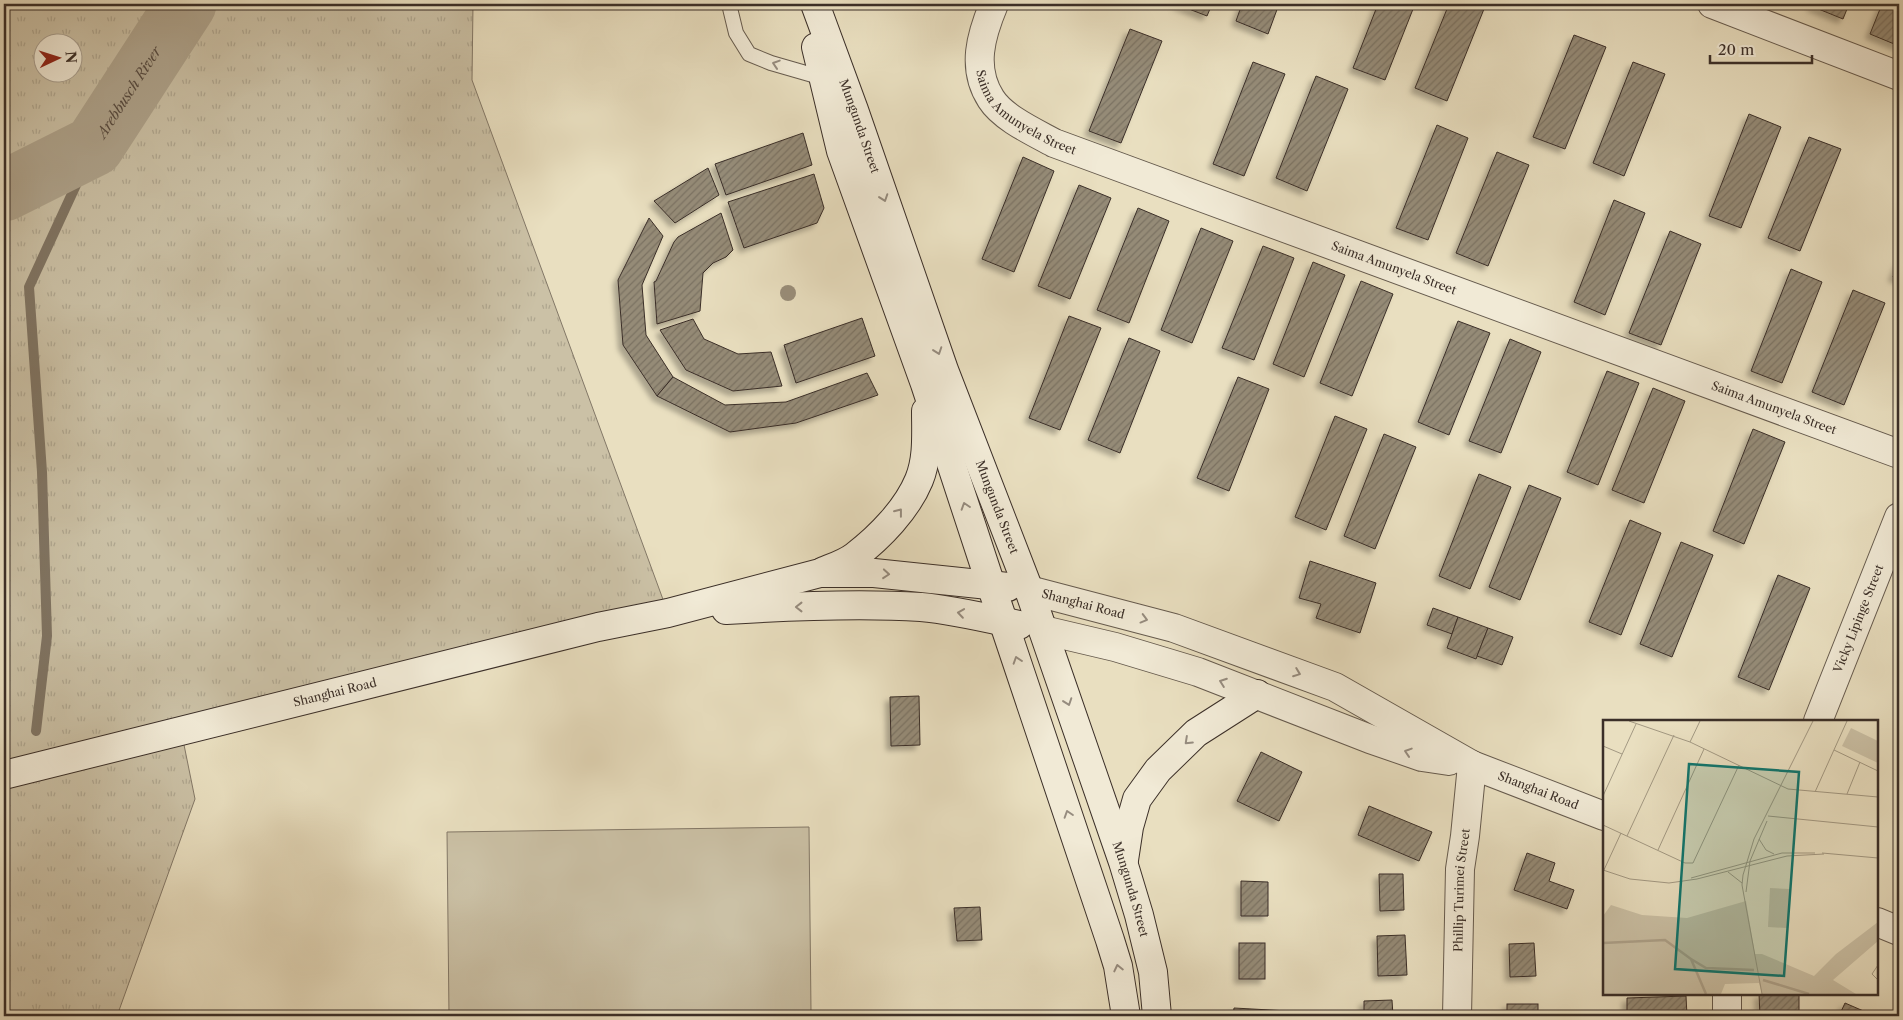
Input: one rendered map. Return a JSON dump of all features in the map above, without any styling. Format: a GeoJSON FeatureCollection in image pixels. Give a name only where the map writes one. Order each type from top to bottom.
{"type":"FeatureCollection","features":[{"type":"Feature","properties":{"kind":"street","name":"Mungunda Street"},"geometry":{"type":"LineString","coordinates":[[808,4],[823,78],[841,151],[925,384],[1113,948],[1126,1016]]}},
{"type":"Feature","properties":{"kind":"street","name":"Mungunda Street"},"geometry":{"type":"LineString","coordinates":[[815,4],[854,110],[944,370],[1029,590],[1123,862],[1140,915],[1152,972],[1157,1016]]}},
{"type":"Feature","properties":{"kind":"street","name":"Saima Amunyela Street"},"geometry":{"type":"LineString","coordinates":[[994,4],[985,24],[979,56],[982,78],[991,100],[1005,114],[1054,143],[1899,454]]}},
{"type":"Feature","properties":{"kind":"street"},"geometry":{"type":"LineString","coordinates":[[1712,4],[1899,76]]}},
{"type":"Feature","properties":{"kind":"street"},"geometry":{"type":"LineString","coordinates":[[820,573],[854,557],[882,532],[902,510],[919,479],[926,445],[925,384]]}},
{"type":"Feature","properties":{"kind":"street","name":"Vicky Lipinge Street"},"geometry":{"type":"LineString","coordinates":[[1818,720],[1899,517]]}},
{"type":"Feature","properties":{"kind":"street","name":"Shanghai Road"},"geometry":{"type":"LineString","coordinates":[[4,775],[598,626],[668,613],[820,573],[874,573],[1029,590],[1174,628],[1335,687],[1472,765],[1603,816]]}},
{"type":"Feature","properties":{"kind":"street","name":"Shanghai Road"},"geometry":{"type":"LineString","coordinates":[[668,613],[782,607],[913,607],[974,615],[1115,647],[1198,672],[1370,739],[1414,754],[1472,765]]}},
{"type":"Feature","properties":{"kind":"street"},"geometry":{"type":"LineString","coordinates":[[1123,862],[1129,827],[1137,799],[1158,770],[1196,733],[1257,694]]}},
{"type":"Feature","properties":{"kind":"street","name":"Phillip Turimei Street"},"geometry":{"type":"LineString","coordinates":[[1457,1016],[1460,869],[1472,765]]}},
{"type":"Feature","properties":{"kind":"street"},"geometry":{"type":"LineString","coordinates":[[1878,922],[1899,931]]}},
{"type":"Feature","properties":{"kind":"street"},"geometry":{"type":"LineString","coordinates":[[1727,995],[1727,1016]]}},
{"type":"Feature","properties":{"kind":"lane"},"geometry":{"type":"LineString","coordinates":[[729,4],[736,33],[748,54],[771,63],[823,78]]}},
{"type":"Feature","properties":{"kind":"green space"},"geometry":{"type":"Polygon","coordinates":[[[4,4],[181,4],[93,143],[4,188],[4,4]]]}},
{"type":"Feature","properties":{"kind":"green space"},"geometry":{"type":"Polygon","coordinates":[[[186,4],[473,4],[472,80],[668,613],[181,730],[195,799],[117,1016],[4,1016],[4,191],[94,146],[186,4]],[[37,406],[46,593],[42,472],[37,406]]]}},
{"type":"Feature","properties":{"kind":"green space"},"geometry":{"type":"Polygon","coordinates":[[[809,827],[811,1011],[449,1016],[447,832],[809,827]]]}},
{"type":"Feature","properties":{"kind":"building"},"geometry":{"type":"Polygon","coordinates":[[[1176,4],[1212,4],[1207,16],[1176,4]]]}},
{"type":"Feature","properties":{"kind":"building"},"geometry":{"type":"Polygon","coordinates":[[[1242,4],[1279,4],[1268,34],[1236,21],[1242,4]]]}},
{"type":"Feature","properties":{"kind":"building"},"geometry":{"type":"Polygon","coordinates":[[[1378,4],[1415,4],[1385,80],[1353,68],[1378,4]]]}},
{"type":"Feature","properties":{"kind":"building"},"geometry":{"type":"Polygon","coordinates":[[[1449,4],[1486,4],[1447,101],[1415,88],[1449,4]]]}},
{"type":"Feature","properties":{"kind":"building"},"geometry":{"type":"Polygon","coordinates":[[[1812,4],[1849,4],[1843,19],[1811,6],[1812,4]]]}},
{"type":"Feature","properties":{"kind":"building"},"geometry":{"type":"Polygon","coordinates":[[[1882,4],[1899,4],[1899,46],[1870,34],[1882,4]]]}},
{"type":"Feature","properties":{"kind":"building"},"geometry":{"type":"Polygon","coordinates":[[[1130,29],[1162,41],[1121,143],[1089,131],[1130,29]]]}},
{"type":"Feature","properties":{"kind":"building"},"geometry":{"type":"Polygon","coordinates":[[[1574,35],[1606,47],[1565,149],[1533,137],[1574,35]]]}},
{"type":"Feature","properties":{"kind":"building"},"geometry":{"type":"Polygon","coordinates":[[[1253,62],[1285,74],[1244,176],[1213,164],[1253,62]]]}},
{"type":"Feature","properties":{"kind":"building"},"geometry":{"type":"Polygon","coordinates":[[[1633,62],[1665,74],[1624,176],[1593,163],[1633,62]]]}},
{"type":"Feature","properties":{"kind":"building"},"geometry":{"type":"Polygon","coordinates":[[[1316,76],[1348,89],[1307,191],[1276,178],[1316,76]]]}},
{"type":"Feature","properties":{"kind":"building"},"geometry":{"type":"Polygon","coordinates":[[[1749,114],[1781,127],[1741,228],[1709,216],[1749,114]]]}},
{"type":"Feature","properties":{"kind":"building"},"geometry":{"type":"Polygon","coordinates":[[[1437,125],[1468,138],[1428,240],[1396,228],[1437,125]]]}},
{"type":"Feature","properties":{"kind":"building"},"geometry":{"type":"Polygon","coordinates":[[[803,133],[812,165],[726,195],[715,164],[803,133]]]}},
{"type":"Feature","properties":{"kind":"building"},"geometry":{"type":"Polygon","coordinates":[[[1809,137],[1841,149],[1800,251],[1768,238],[1809,137]]]}},
{"type":"Feature","properties":{"kind":"building"},"geometry":{"type":"Polygon","coordinates":[[[1497,152],[1529,165],[1488,266],[1456,253],[1497,152]]]}},
{"type":"Feature","properties":{"kind":"building"},"geometry":{"type":"Polygon","coordinates":[[[1023,157],[1054,171],[1014,272],[982,259],[1023,157]]]}},
{"type":"Feature","properties":{"kind":"building"},"geometry":{"type":"Polygon","coordinates":[[[708,168],[719,195],[675,223],[654,201],[708,168]]]}},
{"type":"Feature","properties":{"kind":"building"},"geometry":{"type":"Polygon","coordinates":[[[814,174],[824,208],[817,223],[744,248],[728,202],[814,174]]]}},
{"type":"Feature","properties":{"kind":"building"},"geometry":{"type":"Polygon","coordinates":[[[1079,185],[1111,198],[1070,299],[1038,286],[1079,185]]]}},
{"type":"Feature","properties":{"kind":"building"},"geometry":{"type":"Polygon","coordinates":[[[1614,200],[1645,213],[1605,315],[1574,302],[1614,200]]]}},
{"type":"Feature","properties":{"kind":"building"},"geometry":{"type":"Polygon","coordinates":[[[1138,208],[1169,221],[1129,323],[1097,310],[1138,208]]]}},
{"type":"Feature","properties":{"kind":"building"},"geometry":{"type":"Polygon","coordinates":[[[721,213],[733,250],[726,257],[713,263],[703,273],[700,311],[657,324],[654,282],[674,242],[678,237],[721,213]]]}},
{"type":"Feature","properties":{"kind":"building"},"geometry":{"type":"Polygon","coordinates":[[[649,218],[663,236],[642,285],[646,335],[673,377],[657,396],[623,345],[618,280],[649,218]]]}},
{"type":"Feature","properties":{"kind":"building"},"geometry":{"type":"Polygon","coordinates":[[[1201,228],[1233,241],[1192,343],[1161,330],[1201,228]]]}},
{"type":"Feature","properties":{"kind":"building"},"geometry":{"type":"Polygon","coordinates":[[[1670,231],[1701,244],[1661,345],[1629,333],[1670,231]]]}},
{"type":"Feature","properties":{"kind":"building"},"geometry":{"type":"Polygon","coordinates":[[[1263,246],[1294,258],[1254,360],[1222,348],[1263,246]]]}},
{"type":"Feature","properties":{"kind":"building"},"geometry":{"type":"Polygon","coordinates":[[[1899,261],[1899,279],[1893,277],[1899,261]]]}},
{"type":"Feature","properties":{"kind":"building"},"geometry":{"type":"Polygon","coordinates":[[[1313,262],[1345,275],[1304,377],[1273,364],[1313,262]]]}},
{"type":"Feature","properties":{"kind":"building"},"geometry":{"type":"Polygon","coordinates":[[[1791,269],[1822,282],[1782,383],[1751,371],[1791,269]]]}},
{"type":"Feature","properties":{"kind":"building"},"geometry":{"type":"Polygon","coordinates":[[[1361,281],[1393,294],[1352,396],[1320,383],[1361,281]]]}},
{"type":"Feature","properties":{"kind":"building"},"geometry":{"type":"Polygon","coordinates":[[[1853,290],[1885,303],[1844,405],[1812,392],[1853,290]]]}},
{"type":"Feature","properties":{"kind":"building"},"geometry":{"type":"Polygon","coordinates":[[[1069,316],[1101,328],[1060,430],[1029,418],[1069,316]]]}},
{"type":"Feature","properties":{"kind":"building"},"geometry":{"type":"Polygon","coordinates":[[[862,318],[875,356],[796,383],[784,345],[862,318]]]}},
{"type":"Feature","properties":{"kind":"building"},"geometry":{"type":"Polygon","coordinates":[[[693,319],[704,339],[738,354],[771,352],[782,386],[733,391],[686,370],[660,330],[693,319]]]}},
{"type":"Feature","properties":{"kind":"building"},"geometry":{"type":"Polygon","coordinates":[[[1458,321],[1490,333],[1449,435],[1418,422],[1458,321]]]}},
{"type":"Feature","properties":{"kind":"building"},"geometry":{"type":"Polygon","coordinates":[[[1129,338],[1160,351],[1120,453],[1088,440],[1129,338]]]}},
{"type":"Feature","properties":{"kind":"building"},"geometry":{"type":"Polygon","coordinates":[[[1510,339],[1541,352],[1501,453],[1469,441],[1510,339]]]}},
{"type":"Feature","properties":{"kind":"building"},"geometry":{"type":"Polygon","coordinates":[[[1607,371],[1639,383],[1598,485],[1567,472],[1607,371]]]}},
{"type":"Feature","properties":{"kind":"building"},"geometry":{"type":"Polygon","coordinates":[[[867,373],[878,395],[796,423],[730,432],[657,396],[673,377],[725,405],[786,402],[867,373]]]}},
{"type":"Feature","properties":{"kind":"building"},"geometry":{"type":"Polygon","coordinates":[[[1238,377],[1269,389],[1229,491],[1197,478],[1238,377]]]}},
{"type":"Feature","properties":{"kind":"building"},"geometry":{"type":"Polygon","coordinates":[[[1653,388],[1685,401],[1644,503],[1612,490],[1653,388]]]}},
{"type":"Feature","properties":{"kind":"building"},"geometry":{"type":"Polygon","coordinates":[[[1335,416],[1367,429],[1326,530],[1295,517],[1335,416]]]}},
{"type":"Feature","properties":{"kind":"building"},"geometry":{"type":"Polygon","coordinates":[[[1753,429],[1785,442],[1744,544],[1713,531],[1753,429]]]}},
{"type":"Feature","properties":{"kind":"building"},"geometry":{"type":"Polygon","coordinates":[[[1384,434],[1416,447],[1375,549],[1344,536],[1384,434]]]}},
{"type":"Feature","properties":{"kind":"building"},"geometry":{"type":"Polygon","coordinates":[[[1479,474],[1511,487],[1470,589],[1439,576],[1479,474]]]}},
{"type":"Feature","properties":{"kind":"building"},"geometry":{"type":"Polygon","coordinates":[[[1529,485],[1561,498],[1520,600],[1489,587],[1529,485]]]}},
{"type":"Feature","properties":{"kind":"building"},"geometry":{"type":"Polygon","coordinates":[[[1630,520],[1661,533],[1621,635],[1589,622],[1630,520]]]}},
{"type":"Feature","properties":{"kind":"building"},"geometry":{"type":"Polygon","coordinates":[[[1681,542],[1713,555],[1672,657],[1640,644],[1681,542]]]}},
{"type":"Feature","properties":{"kind":"building"},"geometry":{"type":"Polygon","coordinates":[[[1310,561],[1376,583],[1360,633],[1316,618],[1321,604],[1299,598],[1310,561]]]}},
{"type":"Feature","properties":{"kind":"building"},"geometry":{"type":"Polygon","coordinates":[[[1778,575],[1810,588],[1769,690],[1738,677],[1778,575]]]}},
{"type":"Feature","properties":{"kind":"building"},"geometry":{"type":"Polygon","coordinates":[[[1433,608],[1458,617],[1452,634],[1427,625],[1433,608]]]}},
{"type":"Feature","properties":{"kind":"building"},"geometry":{"type":"Polygon","coordinates":[[[1458,617],[1488,628],[1476,659],[1447,648],[1458,617]]]}},
{"type":"Feature","properties":{"kind":"building"},"geometry":{"type":"Polygon","coordinates":[[[1488,628],[1513,637],[1502,665],[1477,656],[1488,628]]]}},
{"type":"Feature","properties":{"kind":"building"},"geometry":{"type":"Polygon","coordinates":[[[919,696],[920,745],[891,746],[890,697],[919,696]]]}},
{"type":"Feature","properties":{"kind":"building"},"geometry":{"type":"Polygon","coordinates":[[[1261,752],[1302,772],[1279,821],[1237,801],[1261,752]]]}},
{"type":"Feature","properties":{"kind":"building"},"geometry":{"type":"Polygon","coordinates":[[[1369,806],[1432,832],[1419,861],[1358,835],[1369,806]]]}},
{"type":"Feature","properties":{"kind":"building"},"geometry":{"type":"Polygon","coordinates":[[[1527,853],[1555,863],[1549,881],[1574,890],[1567,909],[1514,890],[1527,853]]]}},
{"type":"Feature","properties":{"kind":"building"},"geometry":{"type":"Polygon","coordinates":[[[1379,874],[1403,874],[1404,910],[1380,911],[1379,874]]]}},
{"type":"Feature","properties":{"kind":"building"},"geometry":{"type":"Polygon","coordinates":[[[1241,881],[1268,882],[1268,916],[1241,916],[1241,881]]]}},
{"type":"Feature","properties":{"kind":"building"},"geometry":{"type":"Polygon","coordinates":[[[980,907],[982,940],[957,941],[954,908],[980,907]]]}},
{"type":"Feature","properties":{"kind":"building"},"geometry":{"type":"Polygon","coordinates":[[[1405,935],[1407,975],[1378,976],[1377,936],[1405,935]]]}},
{"type":"Feature","properties":{"kind":"building"},"geometry":{"type":"Polygon","coordinates":[[[1239,943],[1265,943],[1265,979],[1239,979],[1239,943]]]}},
{"type":"Feature","properties":{"kind":"building"},"geometry":{"type":"Polygon","coordinates":[[[1534,943],[1536,976],[1510,977],[1509,944],[1534,943]]]}},
{"type":"Feature","properties":{"kind":"building"},"geometry":{"type":"Polygon","coordinates":[[[1759,995],[1799,995],[1799,1016],[1760,1016],[1759,995]]]}},
{"type":"Feature","properties":{"kind":"building"},"geometry":{"type":"Polygon","coordinates":[[[1686,996],[1687,1016],[1627,1016],[1627,998],[1686,996]]]}},
{"type":"Feature","properties":{"kind":"building"},"geometry":{"type":"Polygon","coordinates":[[[1392,1000],[1393,1016],[1364,1016],[1364,1001],[1392,1000]]]}},
{"type":"Feature","properties":{"kind":"building"},"geometry":{"type":"Polygon","coordinates":[[[1845,1003],[1875,1016],[1839,1016],[1845,1003]]]}},
{"type":"Feature","properties":{"kind":"building"},"geometry":{"type":"Polygon","coordinates":[[[1507,1004],[1538,1004],[1538,1016],[1507,1016],[1507,1004]]]}},
{"type":"Feature","properties":{"kind":"building"},"geometry":{"type":"Polygon","coordinates":[[[1234,1008],[1288,1011],[1288,1016],[1233,1016],[1234,1008]]]}},
{"type":"Feature","properties":{"kind":"waterway","name":"Arebbusch River"},"geometry":{"type":"LineString","coordinates":[[4,191],[94,146],[186,4]]}},
{"type":"Feature","properties":{"kind":"waterway"},"geometry":{"type":"LineString","coordinates":[[36,731],[47,636],[42,472],[29,287],[94,146]]}}]}
